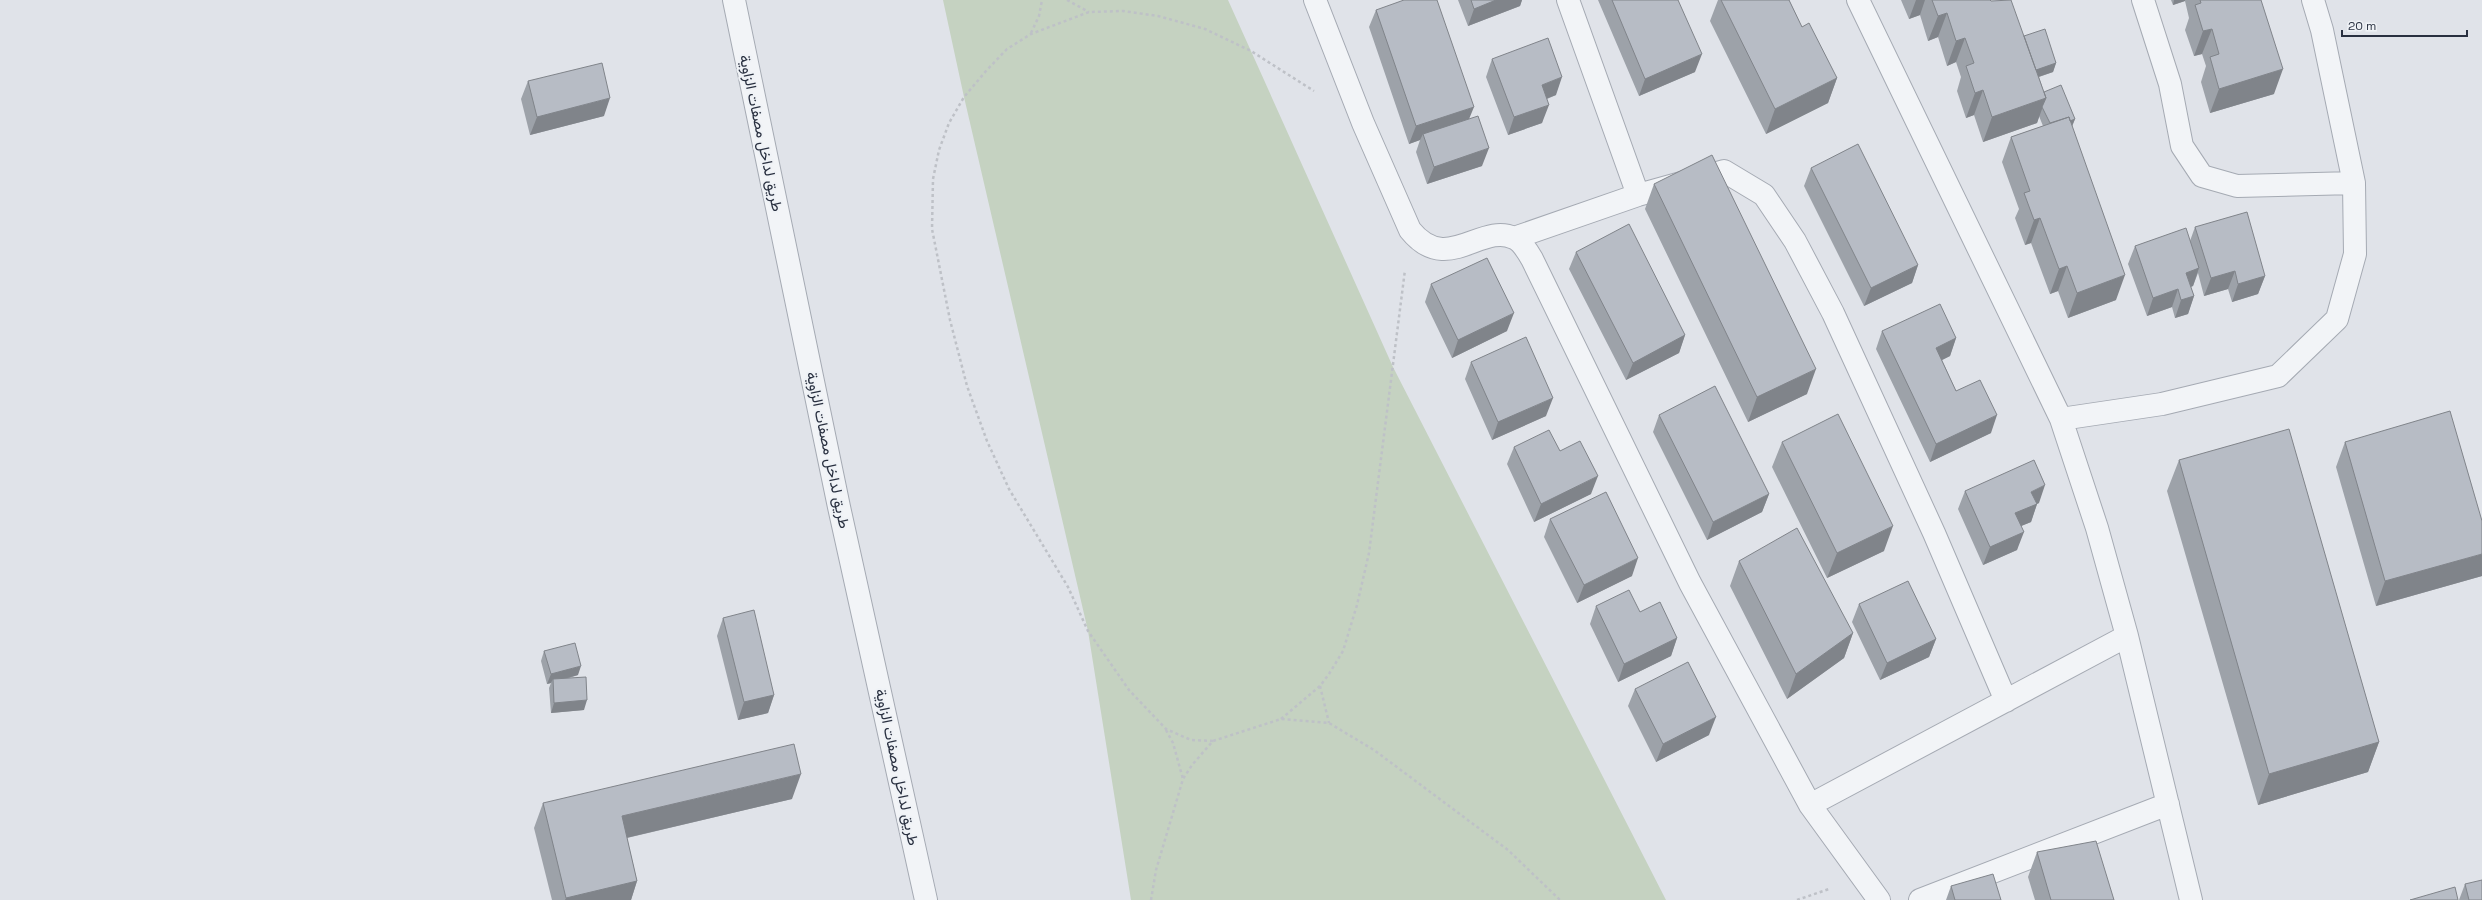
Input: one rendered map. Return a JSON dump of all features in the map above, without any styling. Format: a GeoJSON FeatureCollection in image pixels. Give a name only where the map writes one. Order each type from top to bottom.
{"type":"FeatureCollection","features":[{"type":"Feature","properties":{"kind":"street","name":"طريق لداخل مصفات الزاوية"},"geometry":{"type":"LineString","coordinates":[[734,0],[838,499],[926,900]]}},
{"type":"Feature","properties":{"kind":"street"},"geometry":{"type":"LineString","coordinates":[[1315,0],[1364,123],[1410,230],[1418,240],[1429,246],[1441,250],[1493,237],[1514,238],[1638,195],[1724,171],[1764,195],[1795,241],[1833,313],[1934,533],[2006,701]]}},
{"type":"Feature","properties":{"kind":"street"},"geometry":{"type":"LineString","coordinates":[[1568,0],[1638,195]]}},
{"type":"Feature","properties":{"kind":"street"},"geometry":{"type":"LineString","coordinates":[[1858,0],[2061,419],[2097,528],[2127,636],[2191,900]]}},
{"type":"Feature","properties":{"kind":"street"},"geometry":{"type":"LineString","coordinates":[[2143,0],[2170,84],[2182,146],[2202,176],[2238,186],[2354,183]]}},
{"type":"Feature","properties":{"kind":"street"},"geometry":{"type":"LineString","coordinates":[[2061,419],[2162,404],[2278,376],[2337,319],[2355,254],[2354,183],[2322,30],[2313,0]]}},
{"type":"Feature","properties":{"kind":"street"},"geometry":{"type":"LineString","coordinates":[[1514,238],[1532,259],[1690,583],[1810,805],[1879,900]]}},
{"type":"Feature","properties":{"kind":"street"},"geometry":{"type":"LineString","coordinates":[[1810,805],[2127,636]]}},
{"type":"Feature","properties":{"kind":"street"},"geometry":{"type":"LineString","coordinates":[[1920,900],[2168,804]]}},
{"type":"Feature","properties":{"kind":"path"},"geometry":{"type":"LineString","coordinates":[[1031,34],[1039,16],[1042,0]]}},
{"type":"Feature","properties":{"kind":"path"},"geometry":{"type":"LineString","coordinates":[[1067,0],[1089,12]]}},
{"type":"Feature","properties":{"kind":"path"},"geometry":{"type":"LineString","coordinates":[[1184,779],[1173,743],[1166,729],[1129,690],[1088,631],[1068,588],[1009,489],[987,441],[967,386],[948,313],[932,222],[932,179],[939,150],[949,122],[964,97],[1007,49],[1031,34],[1089,12],[1123,11],[1158,16],[1205,29],[1251,50],[1317,93]]}},
{"type":"Feature","properties":{"kind":"path"},"geometry":{"type":"LineString","coordinates":[[1166,729],[1191,740],[1213,741],[1281,719],[1320,686],[1343,651],[1369,553],[1410,230]]}},
{"type":"Feature","properties":{"kind":"path"},"geometry":{"type":"LineString","coordinates":[[1320,686],[1328,723]]}},
{"type":"Feature","properties":{"kind":"path"},"geometry":{"type":"LineString","coordinates":[[1281,719],[1328,723],[1374,750],[1508,850],[1560,900]]}},
{"type":"Feature","properties":{"kind":"path"},"geometry":{"type":"LineString","coordinates":[[1151,900],[1156,870],[1184,779],[1192,765],[1213,741]]}},
{"type":"Feature","properties":{"kind":"green space"},"geometry":{"type":"Polygon","coordinates":[[[943,0],[1228,0],[1393,367],[1666,900],[1131,900],[1088,631],[964,97],[943,0]]]}},
{"type":"Feature","properties":{"kind":"building"},"geometry":{"type":"Polygon","coordinates":[[[1404,0],[1437,0],[1474,107],[1416,126],[1376,10],[1404,0]]]}},
{"type":"Feature","properties":{"kind":"building"},"geometry":{"type":"Polygon","coordinates":[[[1471,0],[1496,0],[1474,9],[1471,0]]]}},
{"type":"Feature","properties":{"kind":"building"},"geometry":{"type":"Polygon","coordinates":[[[1612,0],[1678,0],[1702,54],[1645,79],[1612,0]]]}},
{"type":"Feature","properties":{"kind":"building"},"geometry":{"type":"Polygon","coordinates":[[[1721,0],[1789,0],[1802,27],[1809,23],[1837,78],[1775,109],[1721,0]]]}},
{"type":"Feature","properties":{"kind":"building"},"geometry":{"type":"Polygon","coordinates":[[[1932,0],[2011,0],[2046,98],[1992,117],[1983,90],[1975,93],[1966,66],[1974,63],[1965,38],[1956,41],[1947,13],[1938,16],[1932,0]]]}},
{"type":"Feature","properties":{"kind":"building"},"geometry":{"type":"Polygon","coordinates":[[[2200,0],[2261,0],[2283,69],[2219,89],[2210,57],[2219,54],[2212,29],[2203,31],[2195,5],[2201,3],[2200,0]]]}},
{"type":"Feature","properties":{"kind":"building"},"geometry":{"type":"Polygon","coordinates":[[[2045,29],[2056,63],[2036,70],[2024,36],[2045,29]]]}},
{"type":"Feature","properties":{"kind":"building"},"geometry":{"type":"Polygon","coordinates":[[[1548,38],[1562,77],[1542,85],[1549,105],[1514,117],[1492,59],[1548,38]]]}},
{"type":"Feature","properties":{"kind":"building"},"geometry":{"type":"Polygon","coordinates":[[[602,63],[610,98],[537,117],[528,81],[602,63]]]}},
{"type":"Feature","properties":{"kind":"building"},"geometry":{"type":"Polygon","coordinates":[[[2061,85],[2075,119],[2070,121],[2069,117],[2050,123],[2042,107],[2046,98],[2044,92],[2061,85]]]}},
{"type":"Feature","properties":{"kind":"building"},"geometry":{"type":"Polygon","coordinates":[[[1478,116],[1489,148],[1434,167],[1423,134],[1478,116]]]}},
{"type":"Feature","properties":{"kind":"building"},"geometry":{"type":"Polygon","coordinates":[[[2069,117],[2125,275],[2077,293],[2067,266],[2059,269],[2040,218],[2034,220],[2024,193],[2030,191],[2011,137],[2069,117]]]}},
{"type":"Feature","properties":{"kind":"building"},"geometry":{"type":"Polygon","coordinates":[[[1858,144],[1918,265],[1871,288],[1811,168],[1858,144]]]}},
{"type":"Feature","properties":{"kind":"building"},"geometry":{"type":"Polygon","coordinates":[[[1712,155],[1816,369],[1757,397],[1654,184],[1712,155]]]}},
{"type":"Feature","properties":{"kind":"building"},"geometry":{"type":"Polygon","coordinates":[[[2247,212],[2265,276],[2238,284],[2235,271],[2211,278],[2195,227],[2247,212]]]}},
{"type":"Feature","properties":{"kind":"building"},"geometry":{"type":"Polygon","coordinates":[[[1629,224],[1685,335],[1633,363],[1576,252],[1629,224]]]}},
{"type":"Feature","properties":{"kind":"building"},"geometry":{"type":"Polygon","coordinates":[[[2186,228],[2199,268],[2186,273],[2194,296],[2181,300],[2178,289],[2153,298],[2135,246],[2186,228]]]}},
{"type":"Feature","properties":{"kind":"building"},"geometry":{"type":"Polygon","coordinates":[[[1487,258],[1514,313],[1458,340],[1431,284],[1487,258]]]}},
{"type":"Feature","properties":{"kind":"building"},"geometry":{"type":"Polygon","coordinates":[[[1940,304],[1956,338],[1936,348],[1956,391],[1980,380],[1997,415],[1936,444],[1882,331],[1940,304]]]}},
{"type":"Feature","properties":{"kind":"building"},"geometry":{"type":"Polygon","coordinates":[[[1526,337],[1553,398],[1498,422],[1471,362],[1526,337]]]}},
{"type":"Feature","properties":{"kind":"building"},"geometry":{"type":"Polygon","coordinates":[[[1715,386],[1769,494],[1713,522],[1659,415],[1715,386]]]}},
{"type":"Feature","properties":{"kind":"building"},"geometry":{"type":"Polygon","coordinates":[[[2450,411],[2482,521],[2482,554],[2385,581],[2345,442],[2450,411]]]}},
{"type":"Feature","properties":{"kind":"building"},"geometry":{"type":"Polygon","coordinates":[[[1838,414],[1893,526],[1837,553],[1782,442],[1838,414]]]}},
{"type":"Feature","properties":{"kind":"building"},"geometry":{"type":"Polygon","coordinates":[[[2289,429],[2379,742],[2269,774],[2179,460],[2289,429]]]}},
{"type":"Feature","properties":{"kind":"building"},"geometry":{"type":"Polygon","coordinates":[[[1549,430],[1560,451],[1580,441],[1598,476],[1541,504],[1514,447],[1549,430]]]}},
{"type":"Feature","properties":{"kind":"building"},"geometry":{"type":"Polygon","coordinates":[[[2034,460],[2045,485],[2031,492],[2037,504],[2015,513],[2024,532],[1990,547],[1965,491],[2034,460]]]}},
{"type":"Feature","properties":{"kind":"building"},"geometry":{"type":"Polygon","coordinates":[[[1606,492],[1638,558],[1584,585],[1550,519],[1606,492]]]}},
{"type":"Feature","properties":{"kind":"building"},"geometry":{"type":"Polygon","coordinates":[[[1797,528],[1853,633],[1796,674],[1739,561],[1797,528]]]}},
{"type":"Feature","properties":{"kind":"building"},"geometry":{"type":"Polygon","coordinates":[[[1908,581],[1936,639],[1887,663],[1859,604],[1908,581]]]}},
{"type":"Feature","properties":{"kind":"building"},"geometry":{"type":"Polygon","coordinates":[[[1629,590],[1640,612],[1660,602],[1677,638],[1624,664],[1596,606],[1629,590]]]}},
{"type":"Feature","properties":{"kind":"building"},"geometry":{"type":"Polygon","coordinates":[[[754,610],[774,695],[744,702],[723,618],[754,610]]]}},
{"type":"Feature","properties":{"kind":"building"},"geometry":{"type":"Polygon","coordinates":[[[575,643],[581,666],[551,674],[544,651],[575,643]]]}},
{"type":"Feature","properties":{"kind":"building"},"geometry":{"type":"Polygon","coordinates":[[[1688,662],[1716,717],[1663,744],[1635,689],[1688,662]]]}},
{"type":"Feature","properties":{"kind":"building"},"geometry":{"type":"Polygon","coordinates":[[[586,677],[587,700],[554,703],[553,679],[586,677]]]}},
{"type":"Feature","properties":{"kind":"building"},"geometry":{"type":"Polygon","coordinates":[[[794,744],[801,774],[622,816],[637,881],[566,898],[543,803],[794,744]]]}},
{"type":"Feature","properties":{"kind":"building"},"geometry":{"type":"Polygon","coordinates":[[[2096,841],[2114,900],[2051,900],[2037,852],[2096,841]]]}},
{"type":"Feature","properties":{"kind":"building"},"geometry":{"type":"Polygon","coordinates":[[[1993,874],[2001,900],[1955,900],[1951,886],[1993,874]]]}},
{"type":"Feature","properties":{"kind":"building"},"geometry":{"type":"Polygon","coordinates":[[[2482,880],[2482,900],[2469,900],[2465,884],[2482,880]]]}},
{"type":"Feature","properties":{"kind":"building"},"geometry":{"type":"Polygon","coordinates":[[[2455,887],[2458,900],[2410,900],[2455,887]]]}}]}
